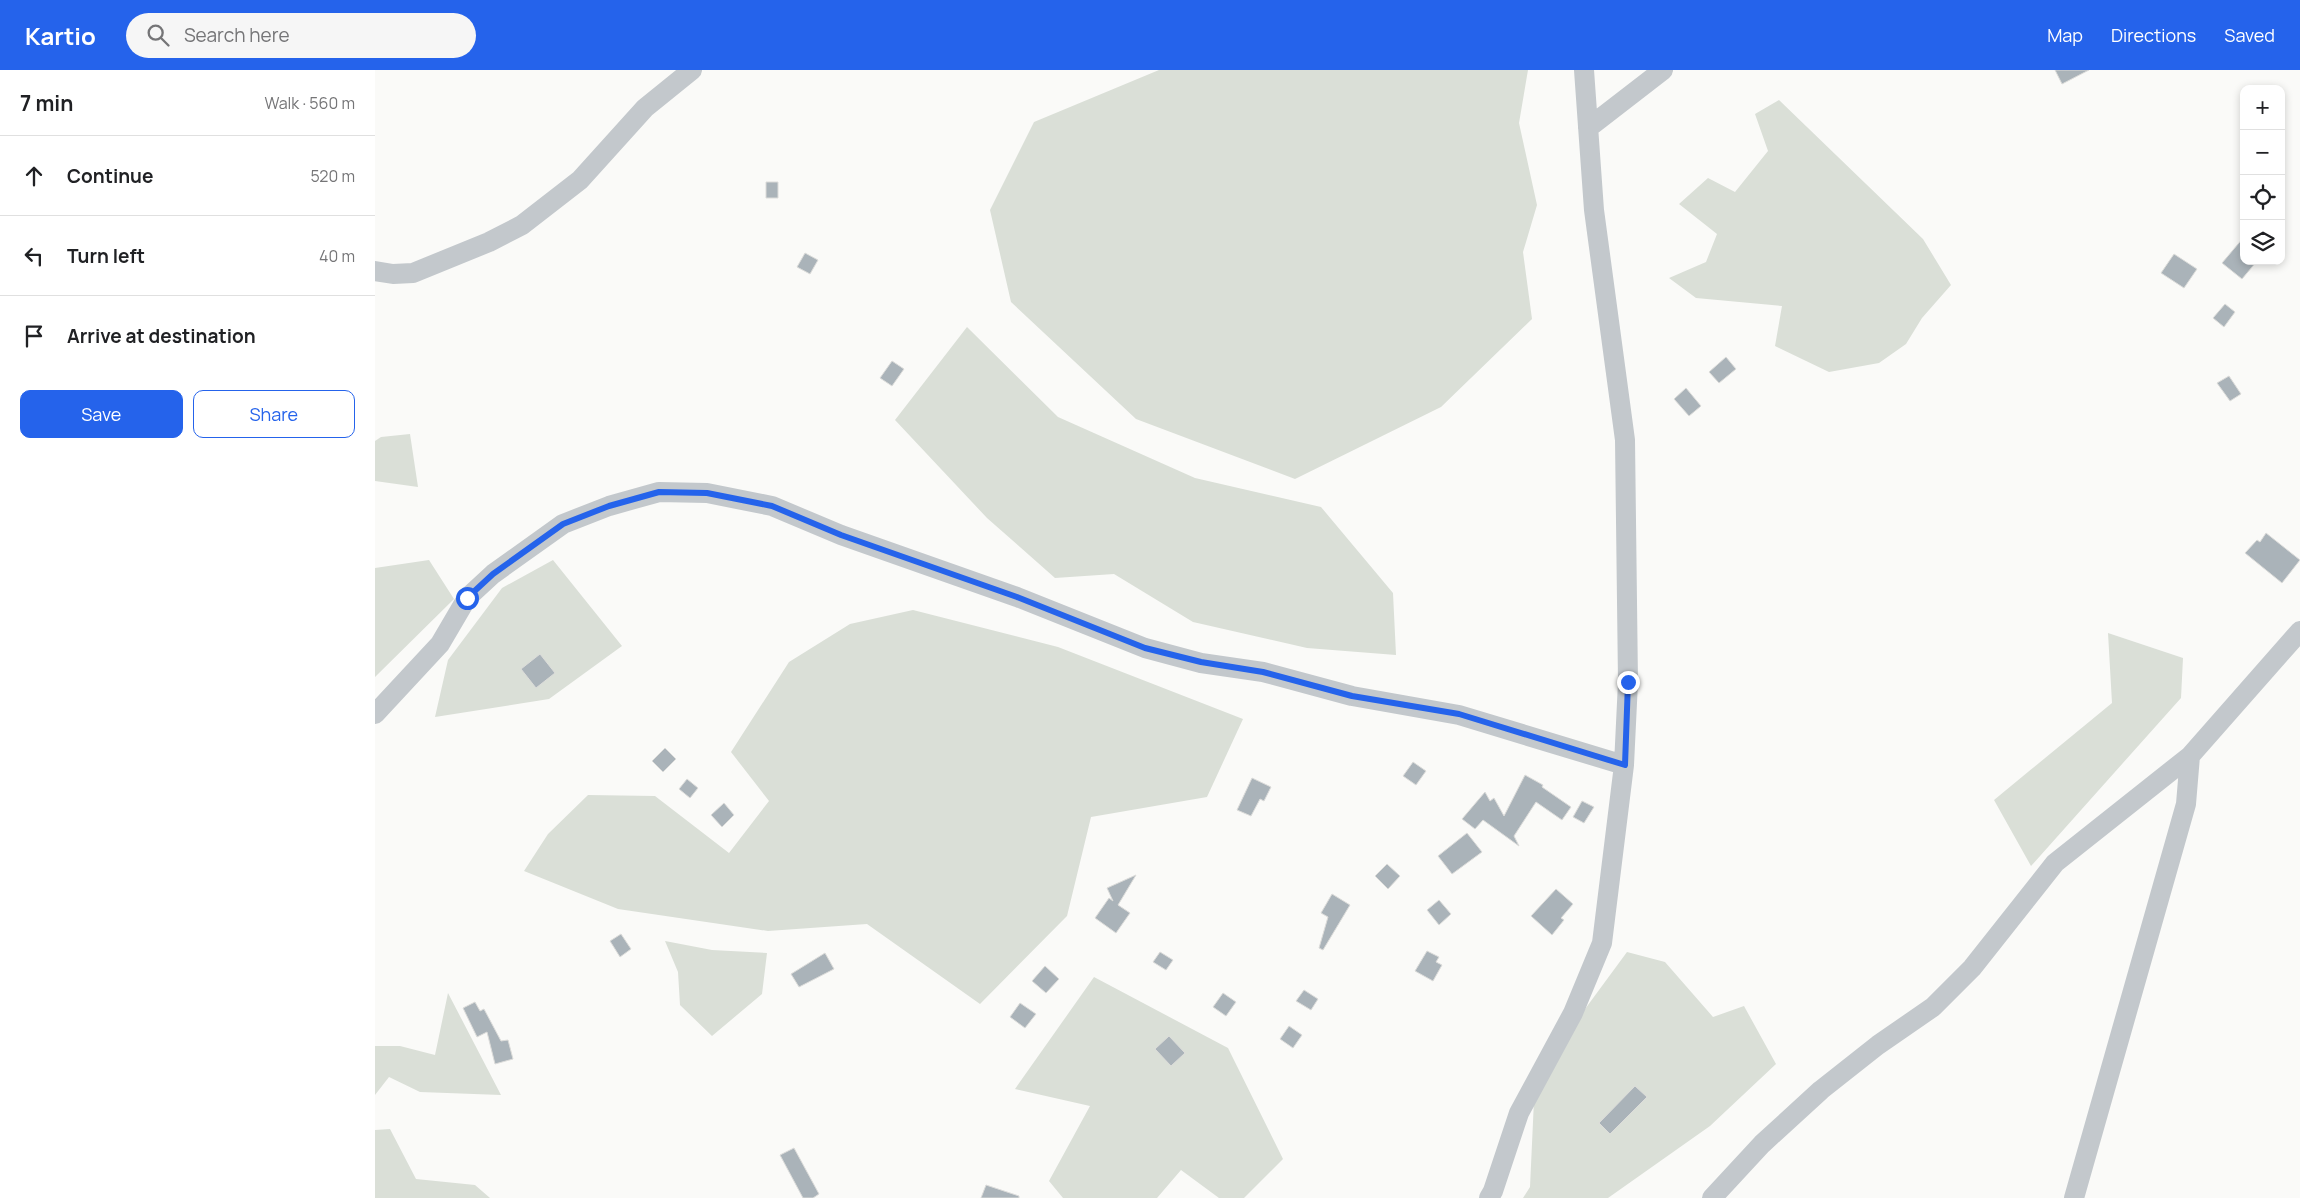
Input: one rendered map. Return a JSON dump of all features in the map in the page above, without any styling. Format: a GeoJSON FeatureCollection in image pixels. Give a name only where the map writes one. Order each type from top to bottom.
{"type":"FeatureCollection","features":[{"type":"Feature","properties":{"kind":"street"},"geometry":{"type":"LineString","coordinates":[[375,271],[393,274],[413,273],[489,242],[522,225],[580,180],[645,108],[692,70]]}},
{"type":"Feature","properties":{"kind":"street"},"geometry":{"type":"LineString","coordinates":[[1489,1198],[1519,1113],[1573,1013],[1602,943],[1625,765],[1628,682],[1625,440],[1594,210],[1583,70]]}},
{"type":"Feature","properties":{"kind":"street"},"geometry":{"type":"LineString","coordinates":[[1588,128],[1663,70]]}},
{"type":"Feature","properties":{"kind":"street"},"geometry":{"type":"LineString","coordinates":[[375,714],[440,644],[467,598],[493,574],[563,524],[609,506],[659,492],[707,493],[772,506],[841,535],[1025,600],[1145,648],[1201,662],[1263,672],[1352,696],[1459,714],[1625,765]]}},
{"type":"Feature","properties":{"kind":"street"},"geometry":{"type":"LineString","coordinates":[[1712,1198],[1762,1144],[1821,1090],[1933,1007],[1972,968],[2055,863],[2190,756],[2300,631]]}},
{"type":"Feature","properties":{"kind":"street"},"geometry":{"type":"LineString","coordinates":[[2074,1198],[2185,804],[2190,756]]}},
{"type":"Feature","properties":{"kind":"shaded area"},"geometry":{"type":"Polygon","coordinates":[[[1159,70],[1528,70],[1519,123],[1537,205],[1523,252],[1532,319],[1441,407],[1295,479],[1136,419],[1011,302],[990,210],[1034,122],[1159,70]]]}},
{"type":"Feature","properties":{"kind":"shaded area"},"geometry":{"type":"Polygon","coordinates":[[[1779,100],[1923,239],[1951,285],[1922,318],[1906,344],[1879,363],[1829,372],[1775,346],[1782,306],[1696,298],[1669,278],[1706,262],[1717,234],[1679,204],[1708,178],[1735,192],[1768,151],[1755,114],[1779,100]]]}},
{"type":"Feature","properties":{"kind":"shaded area"},"geometry":{"type":"Polygon","coordinates":[[[967,327],[1058,417],[1195,478],[1321,507],[1393,593],[1396,655],[1307,648],[1193,622],[1114,574],[1055,578],[987,518],[895,420],[967,327]]]}},
{"type":"Feature","properties":{"kind":"shaded area"},"geometry":{"type":"Polygon","coordinates":[[[410,434],[418,487],[375,481],[375,441],[381,437],[410,434]]]}},
{"type":"Feature","properties":{"kind":"shaded area"},"geometry":{"type":"Polygon","coordinates":[[[429,560],[454,599],[375,677],[375,568],[429,560]]]}},
{"type":"Feature","properties":{"kind":"shaded area"},"geometry":{"type":"Polygon","coordinates":[[[553,560],[622,646],[549,699],[435,717],[448,660],[502,588],[553,560]]]}},
{"type":"Feature","properties":{"kind":"shaded area"},"geometry":{"type":"Polygon","coordinates":[[[913,610],[1058,647],[1243,719],[1207,797],[1091,817],[1067,916],[980,1004],[867,924],[768,931],[618,909],[524,871],[548,834],[588,795],[655,796],[729,853],[769,801],[731,752],[789,662],[850,624],[913,610]]]}},
{"type":"Feature","properties":{"kind":"shaded area"},"geometry":{"type":"Polygon","coordinates":[[[2108,633],[2183,658],[2181,698],[2031,866],[1994,800],[2112,703],[2108,633]]]}},
{"type":"Feature","properties":{"kind":"shaded area"},"geometry":{"type":"Polygon","coordinates":[[[665,941],[712,950],[767,953],[762,994],[712,1036],[680,1005],[678,972],[665,941]]]}},
{"type":"Feature","properties":{"kind":"shaded area"},"geometry":{"type":"Polygon","coordinates":[[[1627,952],[1665,962],[1713,1017],[1744,1006],[1776,1064],[1710,1126],[1608,1198],[1523,1198],[1530,1187],[1534,1100],[1574,1024],[1627,952]]]}},
{"type":"Feature","properties":{"kind":"shaded area"},"geometry":{"type":"Polygon","coordinates":[[[1094,977],[1228,1048],[1283,1159],[1244,1198],[1219,1198],[1181,1170],[1157,1198],[1063,1198],[1049,1181],[1090,1106],[1015,1089],[1094,977]]]}},
{"type":"Feature","properties":{"kind":"shaded area"},"geometry":{"type":"Polygon","coordinates":[[[448,993],[501,1095],[420,1092],[389,1077],[375,1095],[375,1046],[400,1046],[435,1055],[448,993]]]}},
{"type":"Feature","properties":{"kind":"shaded area"},"geometry":{"type":"Polygon","coordinates":[[[390,1129],[416,1179],[475,1185],[490,1198],[375,1198],[375,1130],[390,1129]]]}},
{"type":"Feature","properties":{"kind":"building"},"geometry":{"type":"Polygon","coordinates":[[[2055,70],[2089,70],[2062,84],[2055,70]]]}},
{"type":"Feature","properties":{"kind":"building"},"geometry":{"type":"Polygon","coordinates":[[[766,182],[778,182],[778,198],[766,198],[766,182]]]}},
{"type":"Feature","properties":{"kind":"building"},"geometry":{"type":"Polygon","coordinates":[[[2240,242],[2240,265],[2254,265],[2242,279],[2222,263],[2240,242]]]}},
{"type":"Feature","properties":{"kind":"building"},"geometry":{"type":"Polygon","coordinates":[[[805,253],[818,260],[810,274],[797,267],[805,253]]]}},
{"type":"Feature","properties":{"kind":"building"},"geometry":{"type":"Polygon","coordinates":[[[2174,254],[2197,269],[2184,288],[2161,273],[2174,254]]]}},
{"type":"Feature","properties":{"kind":"building"},"geometry":{"type":"Polygon","coordinates":[[[2225,304],[2235,312],[2224,327],[2213,318],[2225,304]]]}},
{"type":"Feature","properties":{"kind":"building"},"geometry":{"type":"Polygon","coordinates":[[[1726,357],[1736,369],[1719,383],[1709,372],[1726,357]]]}},
{"type":"Feature","properties":{"kind":"building"},"geometry":{"type":"Polygon","coordinates":[[[892,361],[904,369],[892,386],[880,378],[892,361]]]}},
{"type":"Feature","properties":{"kind":"building"},"geometry":{"type":"Polygon","coordinates":[[[2229,376],[2241,394],[2230,401],[2217,383],[2229,376]]]}},
{"type":"Feature","properties":{"kind":"building"},"geometry":{"type":"Polygon","coordinates":[[[1686,388],[1701,406],[1689,416],[1674,399],[1686,388]]]}},
{"type":"Feature","properties":{"kind":"building"},"geometry":{"type":"Polygon","coordinates":[[[2266,533],[2300,560],[2282,583],[2245,553],[2257,540],[2260,542],[2266,533]]]}},
{"type":"Feature","properties":{"kind":"building"},"geometry":{"type":"Polygon","coordinates":[[[540,654],[555,673],[536,688],[521,669],[540,654]]]}},
{"type":"Feature","properties":{"kind":"building"},"geometry":{"type":"Polygon","coordinates":[[[665,748],[676,759],[663,772],[652,761],[665,748]]]}},
{"type":"Feature","properties":{"kind":"building"},"geometry":{"type":"Polygon","coordinates":[[[1413,762],[1426,771],[1416,785],[1403,776],[1413,762]]]}},
{"type":"Feature","properties":{"kind":"building"},"geometry":{"type":"Polygon","coordinates":[[[1525,775],[1543,785],[1542,787],[1571,807],[1562,820],[1536,802],[1514,836],[1519,846],[1483,820],[1475,829],[1462,819],[1485,792],[1490,801],[1494,798],[1504,816],[1525,775]]]}},
{"type":"Feature","properties":{"kind":"building"},"geometry":{"type":"Polygon","coordinates":[[[1252,778],[1271,787],[1264,801],[1260,799],[1251,816],[1237,810],[1252,778]]]}},
{"type":"Feature","properties":{"kind":"building"},"geometry":{"type":"Polygon","coordinates":[[[687,779],[698,788],[690,798],[679,789],[687,779]]]}},
{"type":"Feature","properties":{"kind":"building"},"geometry":{"type":"Polygon","coordinates":[[[1582,801],[1594,807],[1584,823],[1573,817],[1582,801]]]}},
{"type":"Feature","properties":{"kind":"building"},"geometry":{"type":"Polygon","coordinates":[[[724,803],[734,815],[722,827],[711,815],[724,803]]]}},
{"type":"Feature","properties":{"kind":"building"},"geometry":{"type":"Polygon","coordinates":[[[1467,833],[1482,852],[1452,874],[1438,856],[1467,833]]]}},
{"type":"Feature","properties":{"kind":"building"},"geometry":{"type":"Polygon","coordinates":[[[1387,864],[1400,876],[1388,889],[1375,876],[1387,864]]]}},
{"type":"Feature","properties":{"kind":"building"},"geometry":{"type":"Polygon","coordinates":[[[1136,875],[1118,905],[1130,913],[1116,933],[1095,918],[1109,898],[1113,901],[1107,888],[1136,875]]]}},
{"type":"Feature","properties":{"kind":"building"},"geometry":{"type":"Polygon","coordinates":[[[1556,889],[1573,904],[1561,918],[1564,920],[1552,935],[1531,916],[1556,889]]]}},
{"type":"Feature","properties":{"kind":"building"},"geometry":{"type":"Polygon","coordinates":[[[1332,894],[1350,905],[1323,950],[1319,948],[1328,917],[1321,913],[1332,894]]]}},
{"type":"Feature","properties":{"kind":"building"},"geometry":{"type":"Polygon","coordinates":[[[1439,900],[1451,914],[1439,925],[1427,910],[1439,900]]]}},
{"type":"Feature","properties":{"kind":"building"},"geometry":{"type":"Polygon","coordinates":[[[621,934],[631,949],[620,957],[610,941],[621,934]]]}},
{"type":"Feature","properties":{"kind":"building"},"geometry":{"type":"Polygon","coordinates":[[[1427,951],[1439,957],[1436,962],[1442,965],[1433,981],[1415,971],[1427,951]]]}},
{"type":"Feature","properties":{"kind":"building"},"geometry":{"type":"Polygon","coordinates":[[[1160,952],[1173,960],[1166,970],[1153,962],[1160,952]]]}},
{"type":"Feature","properties":{"kind":"building"},"geometry":{"type":"Polygon","coordinates":[[[825,953],[834,969],[799,987],[791,974],[825,953]]]}},
{"type":"Feature","properties":{"kind":"building"},"geometry":{"type":"Polygon","coordinates":[[[1045,966],[1059,979],[1046,993],[1032,981],[1045,966]]]}},
{"type":"Feature","properties":{"kind":"building"},"geometry":{"type":"Polygon","coordinates":[[[1304,990],[1318,999],[1311,1010],[1296,1001],[1304,990]]]}},
{"type":"Feature","properties":{"kind":"building"},"geometry":{"type":"Polygon","coordinates":[[[1223,993],[1236,1002],[1226,1016],[1213,1007],[1223,993]]]}},
{"type":"Feature","properties":{"kind":"building"},"geometry":{"type":"Polygon","coordinates":[[[475,1002],[480,1011],[484,1009],[501,1041],[508,1040],[513,1059],[495,1064],[487,1032],[477,1037],[463,1008],[475,1002]]]}},
{"type":"Feature","properties":{"kind":"building"},"geometry":{"type":"Polygon","coordinates":[[[1020,1003],[1036,1014],[1025,1028],[1010,1017],[1020,1003]]]}},
{"type":"Feature","properties":{"kind":"building"},"geometry":{"type":"Polygon","coordinates":[[[1289,1026],[1302,1035],[1293,1048],[1280,1039],[1289,1026]]]}},
{"type":"Feature","properties":{"kind":"building"},"geometry":{"type":"Polygon","coordinates":[[[1169,1036],[1185,1053],[1171,1066],[1155,1049],[1169,1036]]]}},
{"type":"Feature","properties":{"kind":"building"},"geometry":{"type":"Polygon","coordinates":[[[1635,1086],[1647,1097],[1610,1134],[1599,1123],[1635,1086]]]}},
{"type":"Feature","properties":{"kind":"building"},"geometry":{"type":"Polygon","coordinates":[[[794,1148],[819,1194],[813,1198],[803,1198],[780,1155],[794,1148]]]}},
{"type":"Feature","properties":{"kind":"building"},"geometry":{"type":"Polygon","coordinates":[[[986,1185],[1019,1196],[1019,1198],[981,1198],[986,1185]]]}},
{"type":"Feature","properties":{"kind":"route"},"geometry":{"type":"LineString","coordinates":[[467,598],[493,574],[528,547],[563,524],[609,506],[659,492],[707,493],[772,506],[841,535],[907,560],[1017,597],[1145,648],[1201,662],[1263,672],[1352,696],[1459,714],[1625,765],[1628,682]]}}]}
